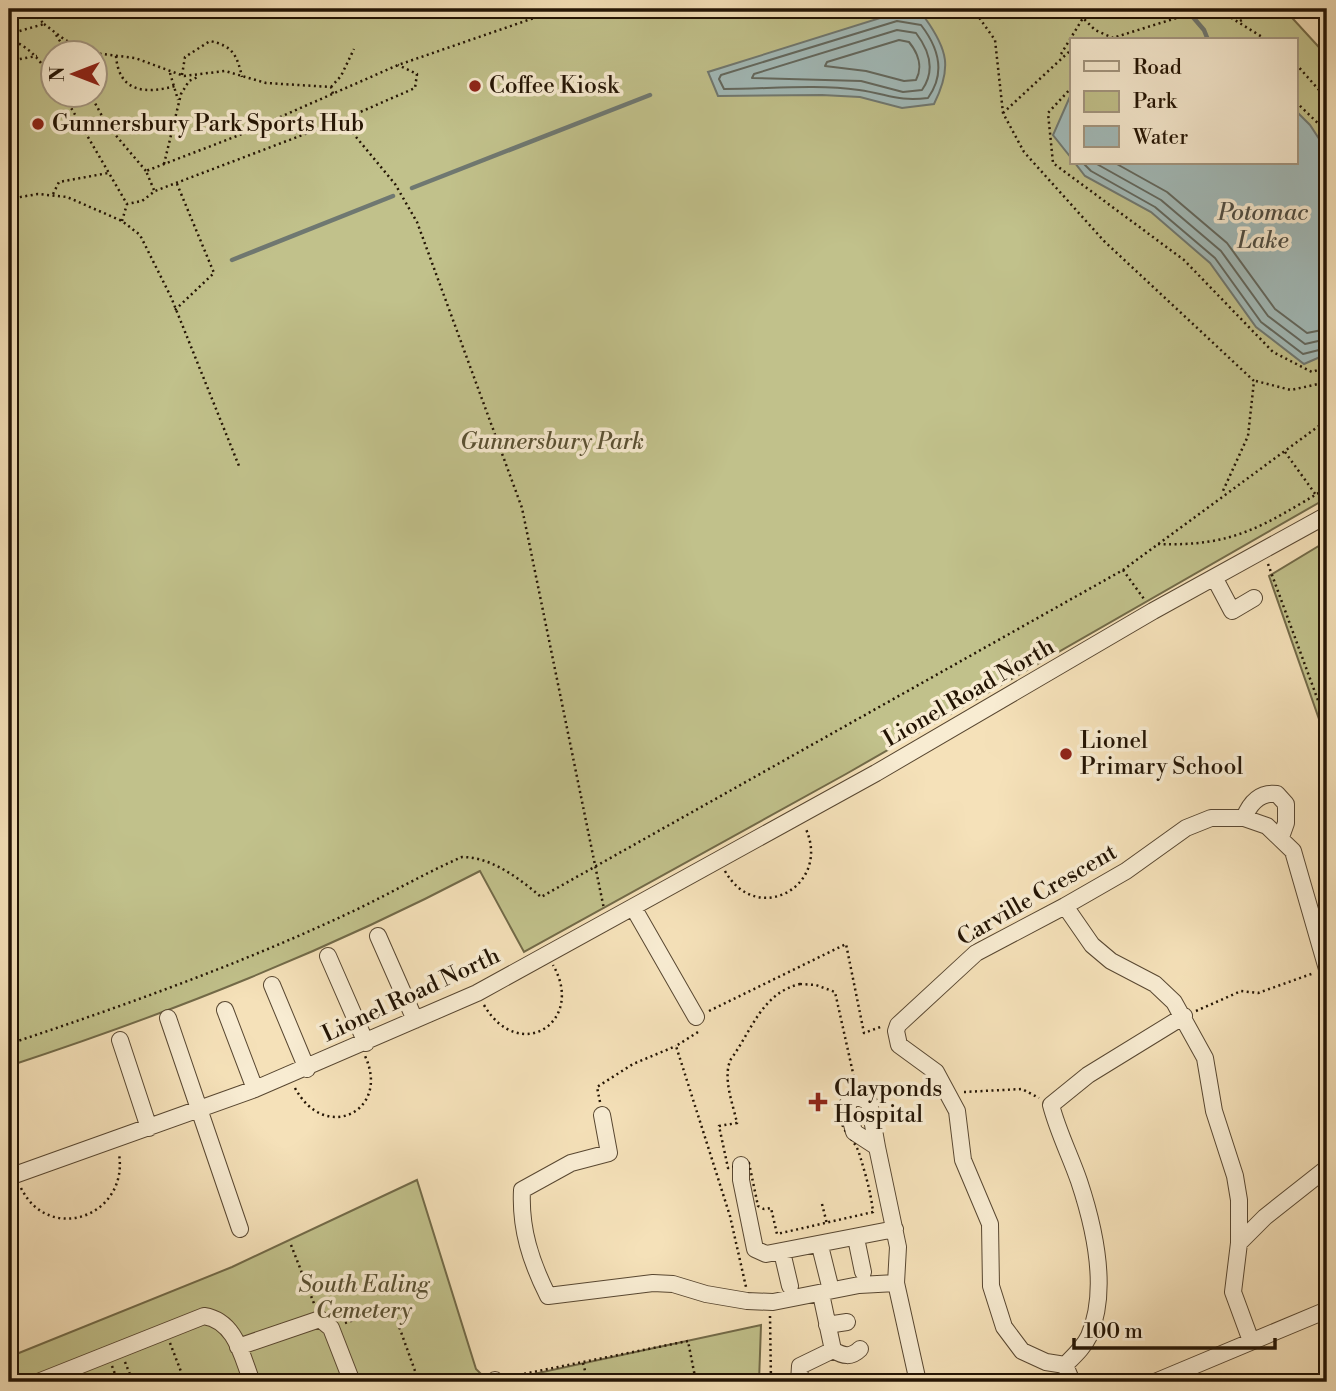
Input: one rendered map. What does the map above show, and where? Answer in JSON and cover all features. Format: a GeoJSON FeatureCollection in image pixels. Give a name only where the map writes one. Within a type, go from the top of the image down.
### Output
{"type":"FeatureCollection","features":[{"type":"Feature","properties":{"kind":"street","name":"Lionel Road North"},"geometry":{"type":"LineString","coordinates":[[12,1176],[201,1110],[307,1069],[477,993],[799,815],[1153,611],[1327,515]]}},
{"type":"Feature","properties":{"kind":"street"},"geometry":{"type":"LineString","coordinates":[[1214,579],[1232,611],[1254,598]]}},
{"type":"Feature","properties":{"kind":"street"},"geometry":{"type":"LineString","coordinates":[[1244,818],[1249,806],[1260,796],[1277,794],[1286,804],[1286,823],[1281,836],[1293,851],[1327,968]]}},
{"type":"Feature","properties":{"kind":"street","name":"Carville Crescent"},"geometry":{"type":"LineString","coordinates":[[896,1031],[898,1024],[976,953],[1126,871],[1186,828],[1211,818],[1244,818],[1267,826],[1281,836]]}},
{"type":"Feature","properties":{"kind":"street"},"geometry":{"type":"LineString","coordinates":[[1065,906],[1092,945],[1111,961],[1155,984],[1184,1016],[1205,1058],[1214,1111],[1235,1176],[1239,1200],[1239,1243],[1233,1292],[1251,1341]]}},
{"type":"Feature","properties":{"kind":"street"},"geometry":{"type":"LineString","coordinates":[[633,907],[696,1017]]}},
{"type":"Feature","properties":{"kind":"street"},"geometry":{"type":"LineString","coordinates":[[378,936],[415,1020]]}},
{"type":"Feature","properties":{"kind":"street"},"geometry":{"type":"LineString","coordinates":[[328,956],[363,1044]]}},
{"type":"Feature","properties":{"kind":"street"},"geometry":{"type":"LineString","coordinates":[[272,985],[307,1069]]}},
{"type":"Feature","properties":{"kind":"street"},"geometry":{"type":"LineString","coordinates":[[225,1010],[255,1089]]}},
{"type":"Feature","properties":{"kind":"street"},"geometry":{"type":"LineString","coordinates":[[1065,1365],[1088,1336],[1097,1292],[1096,1265],[1094,1237],[1079,1180],[1058,1132],[1051,1105],[1088,1075],[1184,1016]]}},
{"type":"Feature","properties":{"kind":"street"},"geometry":{"type":"LineString","coordinates":[[168,1018],[240,1229]]}},
{"type":"Feature","properties":{"kind":"street"},"geometry":{"type":"LineString","coordinates":[[896,1031],[899,1045],[936,1072],[957,1111],[963,1160],[990,1224],[991,1286],[1004,1327],[1022,1351],[1046,1362],[1065,1365]]}},
{"type":"Feature","properties":{"kind":"street"},"geometry":{"type":"LineString","coordinates":[[120,1040],[149,1128]]}},
{"type":"Feature","properties":{"kind":"street"},"geometry":{"type":"LineString","coordinates":[[602,1115],[609,1153],[571,1163],[522,1190],[521,1210],[529,1250],[548,1296],[653,1283],[673,1284],[706,1294],[747,1301],[773,1302],[825,1288],[896,1283]]}},
{"type":"Feature","properties":{"kind":"street"},"geometry":{"type":"LineString","coordinates":[[877,1147],[895,1229],[899,1263],[896,1283],[918,1382]]}},
{"type":"Feature","properties":{"kind":"street"},"geometry":{"type":"LineString","coordinates":[[741,1165],[741,1180],[755,1249],[766,1254],[820,1246],[895,1229]]}},
{"type":"Feature","properties":{"kind":"street"},"geometry":{"type":"LineString","coordinates":[[1239,1243],[1265,1217],[1327,1168]]}},
{"type":"Feature","properties":{"kind":"street"},"geometry":{"type":"LineString","coordinates":[[1239,1200],[1265,1217]]}},
{"type":"Feature","properties":{"kind":"street"},"geometry":{"type":"LineString","coordinates":[[856,1238],[863,1272]]}},
{"type":"Feature","properties":{"kind":"street"},"geometry":{"type":"LineString","coordinates":[[820,1246],[827,1325],[833,1350],[843,1356],[855,1354],[860,1349]]}},
{"type":"Feature","properties":{"kind":"street"},"geometry":{"type":"LineString","coordinates":[[782,1252],[790,1286]]}},
{"type":"Feature","properties":{"kind":"street"},"geometry":{"type":"LineString","coordinates":[[1155,1382],[1327,1310]]}},
{"type":"Feature","properties":{"kind":"street"},"geometry":{"type":"LineString","coordinates":[[38,1382],[204,1316],[216,1318],[231,1331],[252,1382]]}},
{"type":"Feature","properties":{"kind":"street"},"geometry":{"type":"LineString","coordinates":[[827,1325],[847,1322]]}},
{"type":"Feature","properties":{"kind":"street"},"geometry":{"type":"LineString","coordinates":[[238,1347],[326,1324],[352,1382]]}},
{"type":"Feature","properties":{"kind":"street"},"geometry":{"type":"LineString","coordinates":[[799,1382],[800,1366],[833,1350]]}},
{"type":"Feature","properties":{"kind":"street"},"geometry":{"type":"LineString","coordinates":[[1065,1365],[1072,1382]]}},
{"type":"Feature","properties":{"kind":"path"},"geometry":{"type":"LineString","coordinates":[[30,9],[44,24],[65,38]]}},
{"type":"Feature","properties":{"kind":"path"},"geometry":{"type":"LineString","coordinates":[[146,172],[398,65],[560,9]]}},
{"type":"Feature","properties":{"kind":"path"},"geometry":{"type":"LineString","coordinates":[[973,9],[995,40],[1003,113],[1024,152],[1104,240],[1254,381],[1291,390],[1327,382]]}},
{"type":"Feature","properties":{"kind":"path"},"geometry":{"type":"LineString","coordinates":[[1071,38],[1083,18],[1083,9]]}},
{"type":"Feature","properties":{"kind":"path"},"geometry":{"type":"LineString","coordinates":[[1083,18],[1095,30],[1114,38],[1183,16],[1195,9]]}},
{"type":"Feature","properties":{"kind":"path"},"geometry":{"type":"LineString","coordinates":[[1217,9],[1264,38]]}},
{"type":"Feature","properties":{"kind":"path"},"geometry":{"type":"LineString","coordinates":[[1222,9],[1227,16]]}},
{"type":"Feature","properties":{"kind":"path"},"geometry":{"type":"LineString","coordinates":[[1240,21],[1244,19],[1245,9]]}},
{"type":"Feature","properties":{"kind":"path"},"geometry":{"type":"LineString","coordinates":[[9,37],[44,24]]}},
{"type":"Feature","properties":{"kind":"path"},"geometry":{"type":"LineString","coordinates":[[55,33],[58,38]]}},
{"type":"Feature","properties":{"kind":"path"},"geometry":{"type":"LineString","coordinates":[[9,37],[37,56]]}},
{"type":"Feature","properties":{"kind":"path"},"geometry":{"type":"LineString","coordinates":[[1059,58],[1070,40]]}},
{"type":"Feature","properties":{"kind":"path"},"geometry":{"type":"LineString","coordinates":[[182,75],[186,58],[210,41],[225,44],[236,54],[242,77]]}},
{"type":"Feature","properties":{"kind":"path"},"geometry":{"type":"LineString","coordinates":[[331,87],[341,76],[354,49]]}},
{"type":"Feature","properties":{"kind":"path"},"geometry":{"type":"LineString","coordinates":[[1003,113],[1070,50]]}},
{"type":"Feature","properties":{"kind":"path"},"geometry":{"type":"LineString","coordinates":[[108,54],[135,58],[170,73],[182,75],[225,71],[265,83],[331,87]]}},
{"type":"Feature","properties":{"kind":"path"},"geometry":{"type":"LineString","coordinates":[[116,55],[123,79],[136,89],[153,92],[175,86]]}},
{"type":"Feature","properties":{"kind":"path"},"geometry":{"type":"LineString","coordinates":[[9,61],[37,56]]}},
{"type":"Feature","properties":{"kind":"path"},"geometry":{"type":"LineString","coordinates":[[127,204],[142,201],[155,191],[342,120],[415,88],[418,74],[398,65]]}},
{"type":"Feature","properties":{"kind":"path"},"geometry":{"type":"LineString","coordinates":[[1298,66],[1327,99]]}},
{"type":"Feature","properties":{"kind":"path"},"geometry":{"type":"LineString","coordinates":[[170,73],[178,104]]}},
{"type":"Feature","properties":{"kind":"path"},"geometry":{"type":"LineString","coordinates":[[164,164],[178,104],[188,81],[200,75]]}},
{"type":"Feature","properties":{"kind":"path"},"geometry":{"type":"LineString","coordinates":[[331,87],[333,94]]}},
{"type":"Feature","properties":{"kind":"path"},"geometry":{"type":"LineString","coordinates":[[1070,89],[1048,113],[1053,163],[1184,260],[1273,352],[1312,372],[1327,367]]}},
{"type":"Feature","properties":{"kind":"path"},"geometry":{"type":"LineString","coordinates":[[1298,104],[1327,132]]}},
{"type":"Feature","properties":{"kind":"path"},"geometry":{"type":"LineString","coordinates":[[71,108],[127,204],[122,221]]}},
{"type":"Feature","properties":{"kind":"path"},"geometry":{"type":"LineString","coordinates":[[98,108],[107,125],[146,172],[155,191]]}},
{"type":"Feature","properties":{"kind":"path"},"geometry":{"type":"LineString","coordinates":[[342,120],[395,184],[418,222],[522,508],[607,922]]}},
{"type":"Feature","properties":{"kind":"path"},"geometry":{"type":"LineString","coordinates":[[53,194],[59,182],[110,173]]}},
{"type":"Feature","properties":{"kind":"path"},"geometry":{"type":"LineString","coordinates":[[175,310],[214,273],[177,184]]}},
{"type":"Feature","properties":{"kind":"path"},"geometry":{"type":"LineString","coordinates":[[9,199],[53,194],[122,221],[140,235],[175,310],[239,466]]}},
{"type":"Feature","properties":{"kind":"path"},"geometry":{"type":"LineString","coordinates":[[1221,496],[1248,436],[1254,381]]}},
{"type":"Feature","properties":{"kind":"path"},"geometry":{"type":"LineString","coordinates":[[9,1044],[91,1017],[244,957],[345,915],[462,857],[479,857],[541,897],[1123,570],[1327,420]]}},
{"type":"Feature","properties":{"kind":"path"},"geometry":{"type":"LineString","coordinates":[[1284,451],[1316,495]]}},
{"type":"Feature","properties":{"kind":"path"},"geometry":{"type":"LineString","coordinates":[[1158,544],[1218,542],[1252,531],[1327,488]]}},
{"type":"Feature","properties":{"kind":"path"},"geometry":{"type":"LineString","coordinates":[[1261,553],[1273,573],[1327,725]]}},
{"type":"Feature","properties":{"kind":"path"},"geometry":{"type":"LineString","coordinates":[[1123,570],[1153,611]]}},
{"type":"Feature","properties":{"kind":"path"},"geometry":{"type":"LineString","coordinates":[[719,858],[729,878],[745,893],[767,898],[790,891],[807,873],[812,854],[807,830],[799,815]]}},
{"type":"Feature","properties":{"kind":"path"},"geometry":{"type":"LineString","coordinates":[[602,1115],[597,1087],[633,1064],[676,1046],[706,1027],[696,1017],[846,944],[864,1033],[884,1026],[896,1031]]}},
{"type":"Feature","properties":{"kind":"path"},"geometry":{"type":"LineString","coordinates":[[477,993],[491,1017],[506,1031],[526,1035],[544,1029],[559,1014],[563,993],[562,983],[547,954]]}},
{"type":"Feature","properties":{"kind":"path"},"geometry":{"type":"LineString","coordinates":[[1184,1016],[1241,991],[1258,993],[1327,968]]}},
{"type":"Feature","properties":{"kind":"path"},"geometry":{"type":"LineString","coordinates":[[800,984],[831,988],[835,992],[855,1082],[854,1089],[841,1104],[839,1111],[844,1132],[859,1150],[873,1212],[827,1224],[777,1234],[771,1208],[758,1206],[749,1163],[728,1168],[719,1126],[737,1123],[727,1066],[759,1014],[779,991],[800,984]]}},
{"type":"Feature","properties":{"kind":"path"},"geometry":{"type":"LineString","coordinates":[[289,1076],[306,1105],[315,1112],[334,1118],[353,1114],[361,1108],[371,1087],[370,1068],[363,1044]]}},
{"type":"Feature","properties":{"kind":"path"},"geometry":{"type":"LineString","coordinates":[[676,1046],[730,1216],[747,1301]]}},
{"type":"Feature","properties":{"kind":"path"},"geometry":{"type":"LineString","coordinates":[[949,1093],[1022,1089],[1051,1105]]}},
{"type":"Feature","properties":{"kind":"path"},"geometry":{"type":"LineString","coordinates":[[12,1176],[25,1196],[42,1212],[62,1219],[86,1216],[103,1205],[116,1185],[120,1162],[113,1141]]}},
{"type":"Feature","properties":{"kind":"path"},"geometry":{"type":"LineString","coordinates":[[822,1204],[827,1224]]}},
{"type":"Feature","properties":{"kind":"path"},"geometry":{"type":"LineString","coordinates":[[291,1245],[326,1324],[392,1307],[419,1382]]}},
{"type":"Feature","properties":{"kind":"path"},"geometry":{"type":"LineString","coordinates":[[770,1312],[771,1382]]}},
{"type":"Feature","properties":{"kind":"path"},"geometry":{"type":"LineString","coordinates":[[165,1331],[185,1382]]}},
{"type":"Feature","properties":{"kind":"path"},"geometry":{"type":"LineString","coordinates":[[495,1381],[688,1341],[696,1382]]}},
{"type":"Feature","properties":{"kind":"path"},"geometry":{"type":"LineString","coordinates":[[120,1349],[133,1382]]}},
{"type":"Feature","properties":{"kind":"path"},"geometry":{"type":"LineString","coordinates":[[583,1363],[588,1382]]}},
{"type":"Feature","properties":{"kind":"green space","name":"Gunnersbury Park"},"geometry":{"type":"Polygon","coordinates":[[[9,9],[1284,9],[1327,56],[1327,498],[846,774],[524,952],[480,871],[365,928],[190,1002],[9,1066],[9,9]]]}},
{"type":"Feature","properties":{"kind":"green space"},"geometry":{"type":"Polygon","coordinates":[[[1327,541],[1327,742],[1269,576],[1327,541]]]}},
{"type":"Feature","properties":{"kind":"green space","name":"South Ealing Cemetery"},"geometry":{"type":"Polygon","coordinates":[[[417,1180],[476,1369],[489,1382],[9,1382],[9,1357],[232,1267],[417,1180]]]}},
{"type":"Feature","properties":{"kind":"green space"},"geometry":{"type":"Polygon","coordinates":[[[761,1325],[759,1382],[496,1382],[761,1325]]]}},
{"type":"Feature","properties":{"kind":"water"},"geometry":{"type":"Polygon","coordinates":[[[896,13],[925,18],[939,40],[945,69],[934,104],[902,108],[860,97],[718,96],[708,72],[896,13]]]}},
{"type":"Feature","properties":{"kind":"water"},"geometry":{"type":"Polygon","coordinates":[[[1070,97],[1070,156],[1053,135],[1070,97]]]}},
{"type":"Feature","properties":{"kind":"water","name":"Potomac Lake"},"geometry":{"type":"Polygon","coordinates":[[[1298,113],[1310,125],[1327,151],[1327,354],[1304,364],[1256,327],[1210,263],[1151,212],[1085,176],[1076,164],[1298,164],[1298,113]]]}},
{"type":"Feature","properties":{"kind":"waterway"},"geometry":{"type":"LineString","coordinates":[[1186,9],[1204,30],[1207,38]]}},
{"type":"Feature","properties":{"kind":"waterway"},"geometry":{"type":"LineString","coordinates":[[412,188],[650,95]]}},
{"type":"Feature","properties":{"kind":"waterway"},"geometry":{"type":"LineString","coordinates":[[232,260],[393,196]]}},
{"type":"Feature","properties":{"kind":"place","name":"Coffee Kiosk"},"geometry":{"type":"Point","coordinates":[475,86]}},
{"type":"Feature","properties":{"kind":"place","name":"Gunnersbury Park Sports Hub"},"geometry":{"type":"Point","coordinates":[38,124]}},
{"type":"Feature","properties":{"kind":"place","name":"Lionel Primary School"},"geometry":{"type":"Point","coordinates":[1066,754]}},
{"type":"Feature","properties":{"kind":"place","name":"Clayponds Hospital"},"geometry":{"type":"Point","coordinates":[818,1102]}}]}
